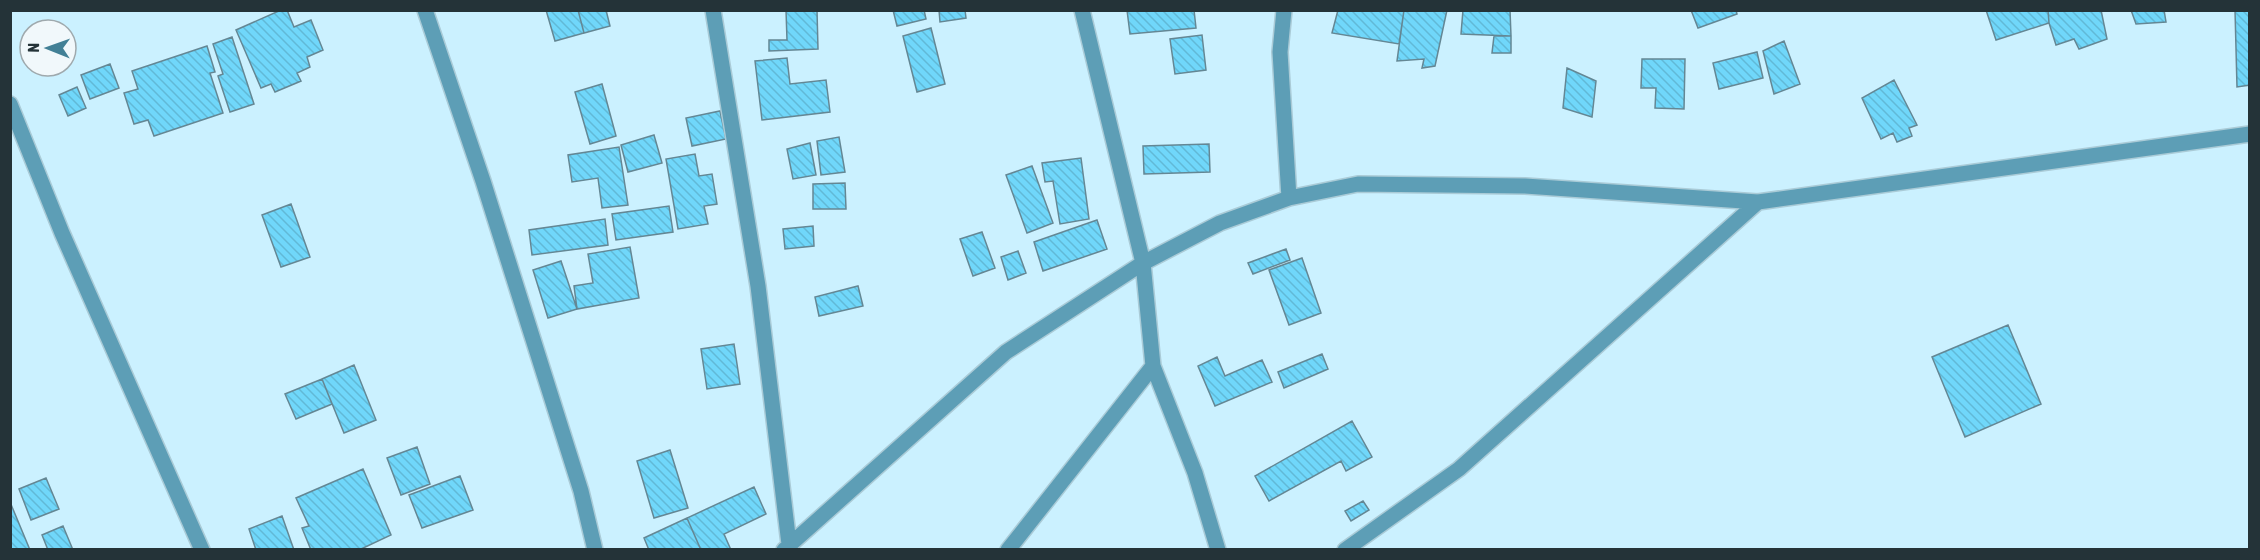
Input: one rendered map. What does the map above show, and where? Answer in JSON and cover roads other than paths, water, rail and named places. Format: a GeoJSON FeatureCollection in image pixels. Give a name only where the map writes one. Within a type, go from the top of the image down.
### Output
{"type":"FeatureCollection","features":[{"type":"Feature","properties":{"kind":"street"},"geometry":{"type":"LineString","coordinates":[[425,10],[483,181],[578,480],[595,549]]}},
{"type":"Feature","properties":{"kind":"street"},"geometry":{"type":"LineString","coordinates":[[713,10],[758,286],[786,547]]}},
{"type":"Feature","properties":{"kind":"street"},"geometry":{"type":"LineString","coordinates":[[1082,10],[1143,263],[1154,366],[1195,473],[1218,549]]}},
{"type":"Feature","properties":{"kind":"street"},"geometry":{"type":"LineString","coordinates":[[1284,10],[1280,52],[1289,198]]}},
{"type":"Feature","properties":{"kind":"street"},"geometry":{"type":"LineString","coordinates":[[10,104],[62,233],[202,549]]}},
{"type":"Feature","properties":{"kind":"street"},"geometry":{"type":"LineString","coordinates":[[786,547],[1006,352],[1143,263],[1220,223],[1289,198],[1358,184],[1382,184],[1525,186],[1758,202],[2250,134]]}},
{"type":"Feature","properties":{"kind":"street"},"geometry":{"type":"LineString","coordinates":[[1345,549],[1459,469],[1758,202]]}},
{"type":"Feature","properties":{"kind":"street"},"geometry":{"type":"LineString","coordinates":[[1008,549],[1154,366]]}}]}
